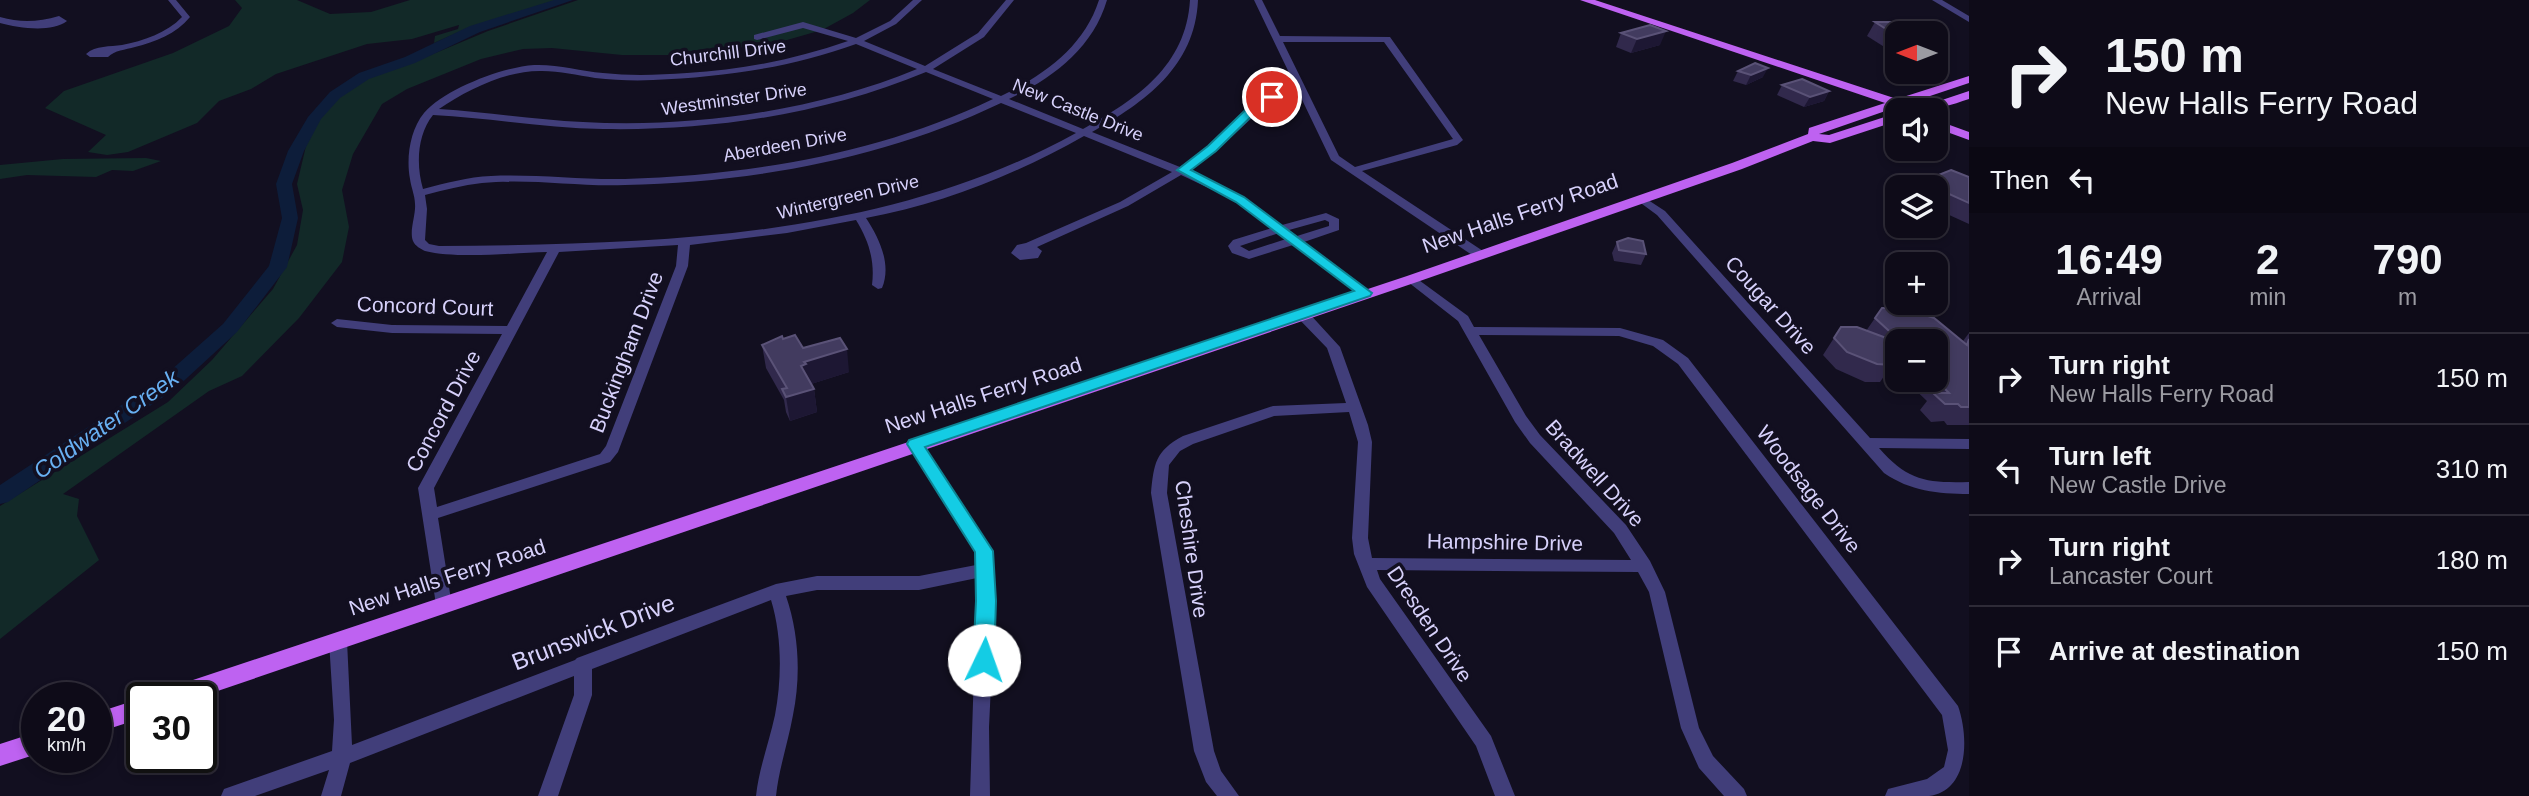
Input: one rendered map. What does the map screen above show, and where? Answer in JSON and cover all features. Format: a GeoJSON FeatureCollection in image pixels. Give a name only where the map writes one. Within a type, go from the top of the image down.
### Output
{"type":"FeatureCollection","features":[{"type":"Feature","properties":{"kind":"main road"},"geometry":{"type":"LineString","coordinates":[[1585,0],[1734,51],[1776,62],[1885,106]]}},
{"type":"Feature","properties":{"kind":"main road"},"geometry":{"type":"LineString","coordinates":[[1734,51],[1769,67],[1885,107]]}},
{"type":"Feature","properties":{"kind":"main road","name":"New Halls Ferry Road"},"geometry":{"type":"LineString","coordinates":[[1924,98],[1969,79]]}},
{"type":"Feature","properties":{"kind":"main road"},"geometry":{"type":"LineString","coordinates":[[1843,92],[1863,105],[1867,114]]}},
{"type":"Feature","properties":{"kind":"main road"},"geometry":{"type":"LineString","coordinates":[[1948,101],[1969,94]]}},
{"type":"Feature","properties":{"kind":"main road","name":"New Halls Ferry Road"},"geometry":{"type":"LineString","coordinates":[[1812,137],[1813,131],[1867,114],[1885,111]]}},
{"type":"Feature","properties":{"kind":"main road","name":"New Halls Ferry Road"},"geometry":{"type":"LineString","coordinates":[[216,682],[687,526],[915,444],[1412,279],[1812,137],[1830,139],[1885,114]]}},
{"type":"Feature","properties":{"kind":"main road"},"geometry":{"type":"LineString","coordinates":[[1948,120],[1969,128]]}},
{"type":"Feature","properties":{"kind":"main road"},"geometry":{"type":"LineString","coordinates":[[1948,128],[1969,136]]}},
{"type":"Feature","properties":{"kind":"main road"},"geometry":{"type":"LineString","coordinates":[[0,755],[21,748]]}},
{"type":"Feature","properties":{"kind":"street"},"geometry":{"type":"LineString","coordinates":[[111,49],[178,27],[186,17],[172,0]]}},
{"type":"Feature","properties":{"kind":"street"},"geometry":{"type":"LineString","coordinates":[[340,0],[346,0]]}},
{"type":"Feature","properties":{"kind":"street","name":"Churchill Drive"},"geometry":{"type":"LineString","coordinates":[[430,112],[454,96],[526,69],[544,68],[618,77],[700,75],[785,62],[856,41],[902,16],[918,0]]}},
{"type":"Feature","properties":{"kind":"street","name":"Westminster Drive"},"geometry":{"type":"LineString","coordinates":[[430,112],[472,113],[526,121],[603,126],[711,121],[835,100],[925,69],[972,42],[998,19],[1010,0]]}},
{"type":"Feature","properties":{"kind":"street","name":"Aberdeen Drive"},"geometry":{"type":"LineString","coordinates":[[419,193],[491,179],[627,182],[749,171],[811,161],[888,143],[950,122],[1003,99],[1040,78],[1075,49],[1096,22],[1102,0]]}},
{"type":"Feature","properties":{"kind":"street","name":"Wintergreen Drive"},"geometry":{"type":"LineString","coordinates":[[419,193],[419,241],[425,247],[439,250],[554,250],[684,243],[772,232],[859,216],[989,177],[1045,154],[1088,132],[1136,100],[1169,69],[1192,28],[1194,0]]}},
{"type":"Feature","properties":{"kind":"street"},"geometry":{"type":"LineString","coordinates":[[1258,0],[1331,151],[1340,163],[1479,254]]}},
{"type":"Feature","properties":{"kind":"street"},"geometry":{"type":"LineString","coordinates":[[1936,0],[1969,19]]}},
{"type":"Feature","properties":{"kind":"street"},"geometry":{"type":"LineString","coordinates":[[0,20],[18,25],[41,24]]}},
{"type":"Feature","properties":{"kind":"street","name":"New Castle Drive"},"geometry":{"type":"LineString","coordinates":[[757,37],[803,25],[856,41],[1183,170],[1240,200],[1365,293]]}},
{"type":"Feature","properties":{"kind":"street"},"geometry":{"type":"LineString","coordinates":[[1278,39],[1387,38],[1458,140],[1352,171]]}},
{"type":"Feature","properties":{"kind":"street"},"geometry":{"type":"LineString","coordinates":[[1028,247],[1124,204],[1183,170],[1212,149],[1264,101]]}},
{"type":"Feature","properties":{"kind":"street"},"geometry":{"type":"LineString","coordinates":[[419,193],[414,164],[420,131],[430,112]]}},
{"type":"Feature","properties":{"kind":"street","name":"Cougar Drive"},"geometry":{"type":"LineString","coordinates":[[1642,199],[1661,213],[1889,469],[1914,484],[1936,489],[1969,488]]}},
{"type":"Feature","properties":{"kind":"street"},"geometry":{"type":"LineString","coordinates":[[859,216],[878,248],[878,285]]}},
{"type":"Feature","properties":{"kind":"street"},"geometry":{"type":"LineString","coordinates":[[1326,216],[1332,218],[1337,225],[1295,242],[1249,255],[1236,250],[1234,246],[1237,242],[1278,228],[1326,216]]}},
{"type":"Feature","properties":{"kind":"street","name":"Buckingham Drive"},"geometry":{"type":"LineString","coordinates":[[429,515],[605,458],[612,448],[682,266],[684,243]]}},
{"type":"Feature","properties":{"kind":"street","name":"Concord Drive"},"geometry":{"type":"LineString","coordinates":[[443,606],[426,488],[554,250]]}},
{"type":"Feature","properties":{"kind":"street","name":"Bradwell Drive"},"geometry":{"type":"LineString","coordinates":[[1412,279],[1454,309],[1471,331],[1520,419],[1535,439],[1620,528],[1644,566],[1657,592],[1690,728],[1706,762],[1737,796]]}},
{"type":"Feature","properties":{"kind":"street","name":"Dresden Drive"},"geometry":{"type":"LineString","coordinates":[[1302,314],[1333,347],[1365,442],[1360,538],[1373,582],[1454,695],[1484,743],[1505,796]]}},
{"type":"Feature","properties":{"kind":"street","name":"Concord Court"},"geometry":{"type":"LineString","coordinates":[[337,323],[392,330],[511,330]]}},
{"type":"Feature","properties":{"kind":"street","name":"Woodsage Drive"},"geometry":{"type":"LineString","coordinates":[[1471,331],[1620,332],[1658,343],[1683,361],[1951,712],[1962,734],[1966,750],[1963,765],[1956,775],[1942,784],[1895,796]]}},
{"type":"Feature","properties":{"kind":"street","name":"Cheshire Drive"},"geometry":{"type":"LineString","coordinates":[[1229,796],[1213,776],[1204,751],[1159,493],[1162,464],[1175,447],[1188,440],[1260,413],[1301,408],[1354,407]]}},
{"type":"Feature","properties":{"kind":"street"},"geometry":{"type":"LineString","coordinates":[[1866,443],[1969,443]]}},
{"type":"Feature","properties":{"kind":"street"},"geometry":{"type":"LineString","coordinates":[[915,444],[984,551],[981,796]]}},
{"type":"Feature","properties":{"kind":"street","name":"Hampshire Drive"},"geometry":{"type":"LineString","coordinates":[[1366,564],[1644,566]]}},
{"type":"Feature","properties":{"kind":"street","name":"Brunswick Drive"},"geometry":{"type":"LineString","coordinates":[[231,796],[343,757],[776,591],[817,583],[919,583],[985,570]]}},
{"type":"Feature","properties":{"kind":"street"},"geometry":{"type":"LineString","coordinates":[[766,796],[784,715],[788,676],[783,610],[776,591]]}},
{"type":"Feature","properties":{"kind":"street"},"geometry":{"type":"LineString","coordinates":[[331,796],[339,780],[343,757],[338,641]]}},
{"type":"Feature","properties":{"kind":"street"},"geometry":{"type":"LineString","coordinates":[[548,796],[583,695],[583,663]]}},
{"type":"Feature","properties":{"kind":"green space"},"geometry":{"type":"Polygon","coordinates":[[[235,0],[297,0],[330,14],[371,12],[410,0],[557,0],[470,27],[434,43],[435,36],[458,29],[459,25],[412,39],[367,44],[276,74],[251,89],[219,101],[197,123],[128,152],[107,155],[88,152],[106,135],[45,108],[64,91],[173,53],[229,26],[242,8],[235,0]]]}},
{"type":"Feature","properties":{"kind":"green space"},"geometry":{"type":"Polygon","coordinates":[[[578,0],[870,0],[822,30],[780,42],[684,55],[622,55],[552,48],[523,49],[481,59],[407,89],[382,104],[353,154],[342,190],[349,227],[342,262],[299,318],[242,376],[209,391],[63,494],[79,499],[77,516],[99,560],[0,639],[0,506],[168,402],[212,360],[273,289],[297,245],[303,210],[297,184],[306,146],[314,123],[330,102],[371,76],[578,0]]]}},
{"type":"Feature","properties":{"kind":"green space"},"geometry":{"type":"Polygon","coordinates":[[[146,158],[161,161],[133,171],[112,170],[96,177],[27,175],[0,179],[0,165],[63,159],[146,158]]]}},
{"type":"Feature","properties":{"kind":"building"},"geometry":{"type":"Polygon","coordinates":[[[1875,22],[1885,22],[1885,28],[1875,22]]]}},
{"type":"Feature","properties":{"kind":"building"},"geometry":{"type":"Polygon","coordinates":[[[1650,25],[1666,31],[1637,39],[1621,33],[1650,25]]]}},
{"type":"Feature","properties":{"kind":"building"},"geometry":{"type":"Polygon","coordinates":[[[1755,63],[1768,68],[1751,75],[1738,71],[1755,63]]]}},
{"type":"Feature","properties":{"kind":"building"},"geometry":{"type":"Polygon","coordinates":[[[1802,79],[1829,91],[1810,97],[1782,85],[1802,79]]]}},
{"type":"Feature","properties":{"kind":"building"},"geometry":{"type":"Polygon","coordinates":[[[1951,170],[1969,177],[1969,203],[1948,193],[1948,175],[1938,175],[1951,170]]]}},
{"type":"Feature","properties":{"kind":"building"},"geometry":{"type":"Polygon","coordinates":[[[1628,238],[1643,241],[1646,254],[1619,250],[1617,242],[1628,238]]]}},
{"type":"Feature","properties":{"kind":"building"},"geometry":{"type":"Polygon","coordinates":[[[1882,308],[1885,308],[1885,315],[1925,315],[1934,318],[1947,329],[1887,329],[1875,318],[1882,308]]]}},
{"type":"Feature","properties":{"kind":"building"},"geometry":{"type":"Polygon","coordinates":[[[1841,327],[1857,327],[1885,338],[1885,365],[1847,352],[1834,338],[1841,327]]]}},
{"type":"Feature","properties":{"kind":"building"},"geometry":{"type":"Polygon","coordinates":[[[1948,329],[1967,345],[1969,339],[1969,407],[1945,404],[1933,393],[1949,393],[1948,329]]]}},
{"type":"Feature","properties":{"kind":"building"},"geometry":{"type":"Polygon","coordinates":[[[795,335],[803,348],[840,338],[847,349],[804,362],[806,364],[801,366],[814,389],[786,397],[782,389],[787,388],[762,345],[782,336],[783,339],[795,335]]]}},
{"type":"Feature","properties":{"kind":"waterway","name":"Coldwater Creek"},"geometry":{"type":"LineString","coordinates":[[0,496],[168,384],[230,328],[278,267],[290,218],[284,184],[296,151],[315,117],[335,95],[364,76],[410,60],[475,29],[567,0]]}},
{"type":"Feature","properties":{"kind":"route"},"geometry":{"type":"LineString","coordinates":[[984,660],[984,551],[915,444],[1365,293],[1240,200],[1183,170],[1212,149],[1265,98],[1272,97]]}}]}
